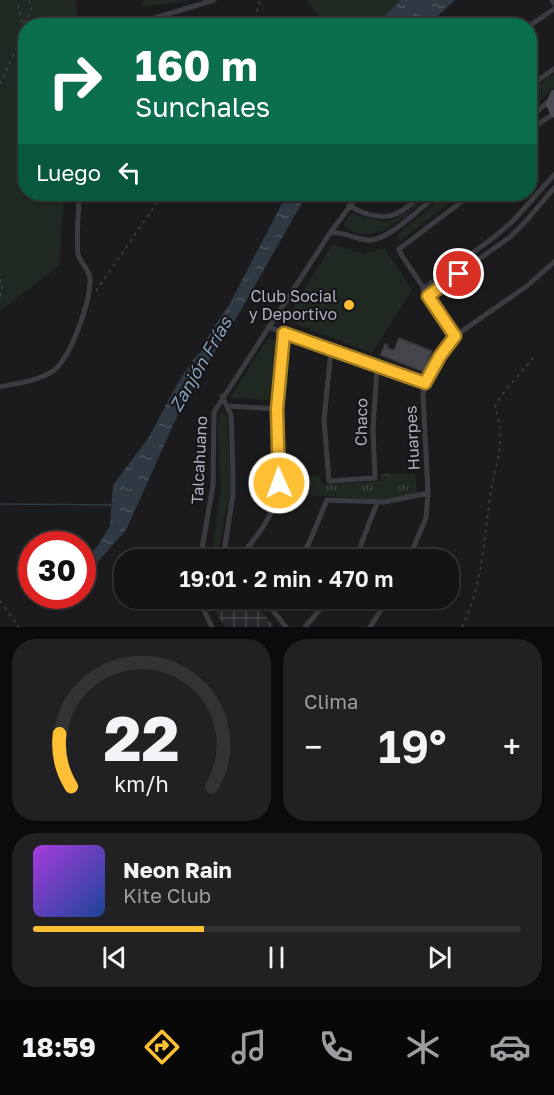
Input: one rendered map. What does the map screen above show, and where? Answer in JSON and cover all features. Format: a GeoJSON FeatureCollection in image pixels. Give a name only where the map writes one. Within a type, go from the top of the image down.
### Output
{"type":"FeatureCollection","features":[{"type":"Feature","properties":{"kind":"street"},"geometry":{"type":"LineString","coordinates":[[155,18],[214,0]]}},
{"type":"Feature","properties":{"kind":"street"},"geometry":{"type":"LineString","coordinates":[[537,21],[554,9]]}},
{"type":"Feature","properties":{"kind":"street"},"geometry":{"type":"LineString","coordinates":[[537,81],[554,69]]}},
{"type":"Feature","properties":{"kind":"street"},"geometry":{"type":"LineString","coordinates":[[537,126],[554,114],[550,108],[552,97]]}},
{"type":"Feature","properties":{"kind":"street"},"geometry":{"type":"LineString","coordinates":[[537,111],[552,97]]}},
{"type":"Feature","properties":{"kind":"street"},"geometry":{"type":"LineString","coordinates":[[537,194],[554,175]]}},
{"type":"Feature","properties":{"kind":"street"},"geometry":{"type":"LineString","coordinates":[[428,296],[510,237],[554,188]]}},
{"type":"Feature","properties":{"kind":"street"},"geometry":{"type":"LineString","coordinates":[[0,387],[42,376],[62,362],[86,304],[90,276],[78,254],[79,201]]}},
{"type":"Feature","properties":{"kind":"street","name":"Talcahuano"},"geometry":{"type":"LineString","coordinates":[[202,549],[213,485],[214,411],[353,201]]}},
{"type":"Feature","properties":{"kind":"street"},"geometry":{"type":"LineString","coordinates":[[349,206],[375,217],[389,217],[414,201]]}},
{"type":"Feature","properties":{"kind":"street"},"geometry":{"type":"LineString","coordinates":[[330,233],[339,232],[370,241],[396,228],[429,201]]}},
{"type":"Feature","properties":{"kind":"street"},"geometry":{"type":"LineString","coordinates":[[455,336],[399,249],[463,201]]}},
{"type":"Feature","properties":{"kind":"street"},"geometry":{"type":"LineString","coordinates":[[423,289],[493,238],[513,221],[531,201]]}},
{"type":"Feature","properties":{"kind":"street","name":"Huarpes"},"geometry":{"type":"LineString","coordinates":[[413,549],[426,518],[428,493],[423,394],[425,383],[440,356],[455,336],[527,286],[554,262]]}},
{"type":"Feature","properties":{"kind":"street"},"geometry":{"type":"LineString","coordinates":[[268,327],[425,383]]}},
{"type":"Feature","properties":{"kind":"street"},"geometry":{"type":"LineString","coordinates":[[246,549],[265,525],[278,495],[277,409],[284,333]]}},
{"type":"Feature","properties":{"kind":"street","name":"Chaco"},"geometry":{"type":"LineString","coordinates":[[331,350],[324,420],[328,481],[375,478],[373,429],[377,367]]}},
{"type":"Feature","properties":{"kind":"street"},"geometry":{"type":"LineString","coordinates":[[222,396],[231,415],[233,475],[226,549]]}},
{"type":"Feature","properties":{"kind":"street"},"geometry":{"type":"LineString","coordinates":[[227,406],[277,409]]}},
{"type":"Feature","properties":{"kind":"street"},"geometry":{"type":"LineString","coordinates":[[306,549],[327,500],[377,503],[428,493]]}},
{"type":"Feature","properties":{"kind":"street"},"geometry":{"type":"LineString","coordinates":[[359,549],[377,503]]}},
{"type":"Feature","properties":{"kind":"street"},"geometry":{"type":"LineString","coordinates":[[203,609],[212,627]]}},
{"type":"Feature","properties":{"kind":"street"},"geometry":{"type":"LineString","coordinates":[[272,609],[286,627]]}},
{"type":"Feature","properties":{"kind":"street"},"geometry":{"type":"LineString","coordinates":[[305,627],[321,609]]}},
{"type":"Feature","properties":{"kind":"street"},"geometry":{"type":"LineString","coordinates":[[370,627],[382,609]]}},
{"type":"Feature","properties":{"kind":"path"},"geometry":{"type":"LineString","coordinates":[[17,0],[21,18]]}},
{"type":"Feature","properties":{"kind":"path"},"geometry":{"type":"LineString","coordinates":[[28,18],[32,7],[29,0]]}},
{"type":"Feature","properties":{"kind":"path"},"geometry":{"type":"LineString","coordinates":[[255,18],[260,0]]}},
{"type":"Feature","properties":{"kind":"path"},"geometry":{"type":"LineString","coordinates":[[0,84],[18,45]]}},
{"type":"Feature","properties":{"kind":"path"},"geometry":{"type":"LineString","coordinates":[[86,304],[158,201]]}},
{"type":"Feature","properties":{"kind":"path"},"geometry":{"type":"LineString","coordinates":[[0,279],[2,285],[0,300]]}},
{"type":"Feature","properties":{"kind":"path"},"geometry":{"type":"LineString","coordinates":[[462,627],[469,612],[482,562],[492,483],[498,461],[500,431],[495,407],[501,396],[534,357]]}},
{"type":"Feature","properties":{"kind":"path"},"geometry":{"type":"LineString","coordinates":[[0,601],[19,627]]}},
{"type":"Feature","properties":{"kind":"shaded area"},"geometry":{"type":"Polygon","coordinates":[[[216,609],[260,609],[274,627],[225,627],[216,609]]]}},
{"type":"Feature","properties":{"kind":"green space"},"geometry":{"type":"Polygon","coordinates":[[[0,0],[76,0],[77,18],[18,18],[18,201],[64,201],[59,266],[0,311],[0,0]]]}},
{"type":"Feature","properties":{"kind":"green space"},"geometry":{"type":"Polygon","coordinates":[[[143,0],[194,0],[141,7],[143,0]]]}},
{"type":"Feature","properties":{"kind":"green space"},"geometry":{"type":"Polygon","coordinates":[[[307,0],[401,0],[383,18],[320,18],[307,0]]]}},
{"type":"Feature","properties":{"kind":"green space"},"geometry":{"type":"Polygon","coordinates":[[[554,74],[554,88],[537,104],[537,85],[554,74]]]}},
{"type":"Feature","properties":{"kind":"green space"},"geometry":{"type":"Polygon","coordinates":[[[423,201],[402,219],[378,232],[366,234],[355,232],[344,225],[352,213],[384,221],[401,216],[423,201]]]}},
{"type":"Feature","properties":{"kind":"green space"},"geometry":{"type":"Polygon","coordinates":[[[438,201],[452,201],[400,241],[397,235],[438,201]]]}},
{"type":"Feature","properties":{"kind":"green space","name":"Club Social y Deportivo"},"geometry":{"type":"Polygon","coordinates":[[[332,244],[364,254],[384,247],[412,290],[372,353],[286,320],[332,244]]]}},
{"type":"Feature","properties":{"kind":"green space"},"geometry":{"type":"Polygon","coordinates":[[[268,338],[277,341],[269,400],[230,398],[268,338]]]}},
{"type":"Feature","properties":{"kind":"green space"},"geometry":{"type":"Polygon","coordinates":[[[220,412],[227,417],[231,487],[218,549],[213,549],[221,487],[218,426],[220,412]]]}},
{"type":"Feature","properties":{"kind":"green space"},"geometry":{"type":"Polygon","coordinates":[[[382,474],[415,474],[417,493],[379,500],[286,493],[287,478],[320,476],[321,485],[381,481],[382,474]]]}},
{"type":"Feature","properties":{"kind":"water"},"geometry":{"type":"Polygon","coordinates":[[[401,0],[455,0],[436,18],[382,18],[401,0]]]}},
{"type":"Feature","properties":{"kind":"water","name":"Zanjón Frías"},"geometry":{"type":"Polygon","coordinates":[[[283,201],[303,201],[237,317],[185,399],[126,530],[96,564],[96,548],[110,526],[113,485],[149,437],[176,386],[192,361],[201,352],[211,331],[229,305],[283,201]]]}},
{"type":"Feature","properties":{"kind":"building"},"geometry":{"type":"Polygon","coordinates":[[[399,338],[432,351],[424,372],[380,355],[385,344],[388,345],[387,348],[394,350],[399,338]]]}},
{"type":"Feature","properties":{"kind":"waterway"},"geometry":{"type":"LineString","coordinates":[[0,504],[113,505]]}},
{"type":"Feature","properties":{"kind":"place","name":"Club Social y Deportivo"},"geometry":{"type":"Point","coordinates":[349,305]}},
{"type":"Feature","properties":{"kind":"route"},"geometry":{"type":"LineString","coordinates":[[279,483],[277,409],[284,333],[425,383],[440,356],[455,336],[428,296],[459,274]]}}]}
